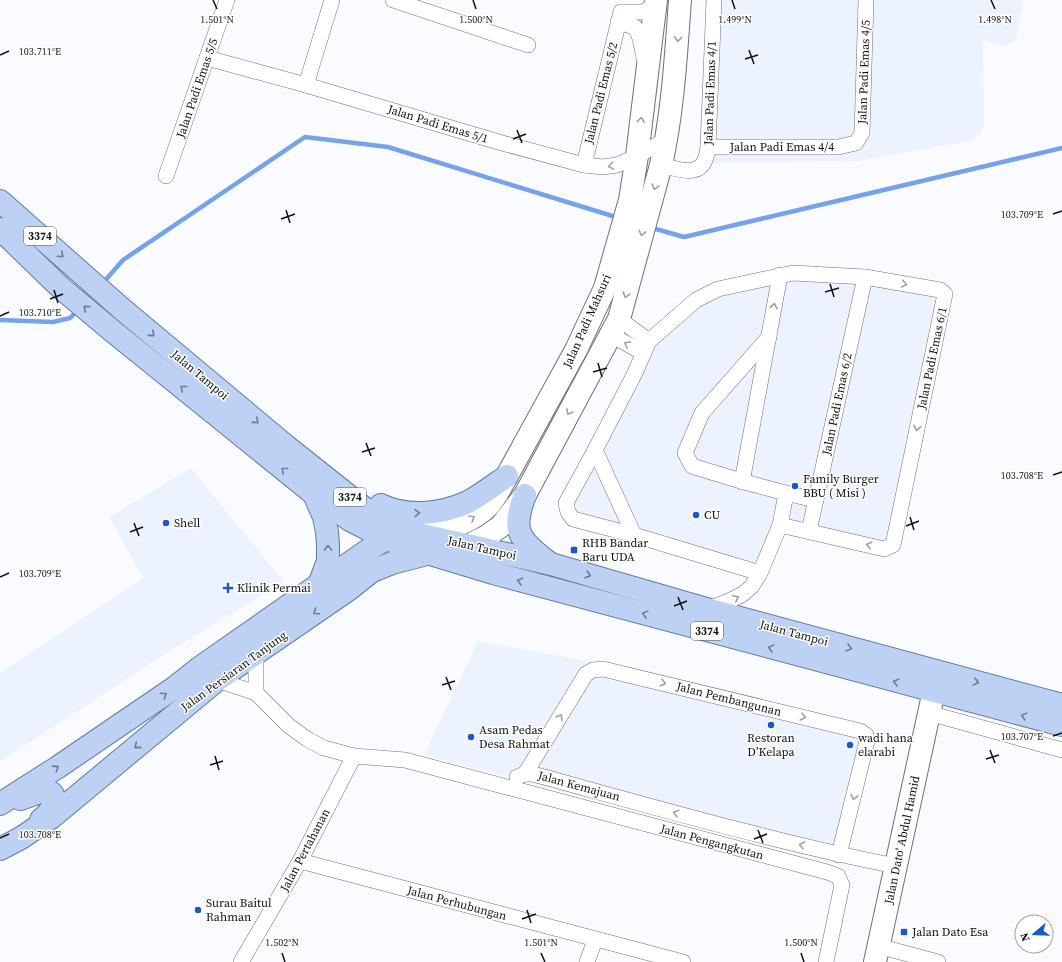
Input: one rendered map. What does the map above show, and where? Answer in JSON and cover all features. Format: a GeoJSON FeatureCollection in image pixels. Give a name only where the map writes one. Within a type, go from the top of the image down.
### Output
{"type":"FeatureCollection","features":[{"type":"Feature","properties":{"kind":"main road","name":"Jalan Padi Mahsuri"},"geometry":{"type":"LineString","coordinates":[[425,544],[475,517],[488,506],[497,494],[576,350],[605,288],[617,248],[661,165],[667,139],[677,45],[680,0]]}},
{"type":"Feature","properties":{"kind":"main road","name":"Jalan Padi Mahsuri"},"geometry":{"type":"LineString","coordinates":[[469,545],[487,536],[501,526],[525,495],[614,327],[636,257],[639,204],[637,156],[655,4]]}},
{"type":"Feature","properties":{"kind":"main road","name":"Jalan Tampoi"},"geometry":{"type":"LineString","coordinates":[[0,201],[122,309],[286,446],[364,508],[425,544],[481,570],[936,682],[1062,704]]}},
{"type":"Feature","properties":{"kind":"main road","name":"Jalan Tampoi"},"geometry":{"type":"LineString","coordinates":[[0,229],[61,288],[314,494],[350,520],[387,539],[425,544]]}},
{"type":"Feature","properties":{"kind":"main road"},"geometry":{"type":"LineString","coordinates":[[286,446],[318,459],[362,495],[374,502],[389,509],[404,513],[438,511],[468,502],[506,476]]}},
{"type":"Feature","properties":{"kind":"main road"},"geometry":{"type":"LineString","coordinates":[[314,494],[324,517],[328,545],[328,561],[319,585]]}},
{"type":"Feature","properties":{"kind":"main road"},"geometry":{"type":"LineString","coordinates":[[525,495],[519,512],[518,522],[521,536],[530,548],[551,564]]}},
{"type":"Feature","properties":{"kind":"main road","name":"Jalan Persiaran Tanjung"},"geometry":{"type":"LineString","coordinates":[[0,804],[58,767],[174,688],[214,658],[374,546],[387,539]]}},
{"type":"Feature","properties":{"kind":"main road","name":"Jalan Persiaran Tanjung"},"geometry":{"type":"LineString","coordinates":[[0,849],[21,838],[52,817],[217,680],[348,590],[372,571],[392,563],[425,544],[469,545]]}},
{"type":"Feature","properties":{"kind":"main road","name":"Jalan Tampoi"},"geometry":{"type":"LineString","coordinates":[[469,545],[551,564],[703,608],[936,682],[1062,725]]}},
{"type":"Feature","properties":{"kind":"main road"},"geometry":{"type":"LineString","coordinates":[[348,590],[384,575],[416,570],[481,570]]}},
{"type":"Feature","properties":{"kind":"main road","name":"Jalan Dato' Abdul Hamid"},"geometry":{"type":"LineString","coordinates":[[877,954],[936,682]]}},
{"type":"Feature","properties":{"kind":"main road"},"geometry":{"type":"LineString","coordinates":[[0,804],[27,798],[43,791],[49,792],[53,795],[54,805],[50,812],[21,838]]}},
{"type":"Feature","properties":{"kind":"street","name":"Jalan Padi Emas 5/5"},"geometry":{"type":"LineString","coordinates":[[166,176],[227,0]]}},
{"type":"Feature","properties":{"kind":"street"},"geometry":{"type":"LineString","coordinates":[[306,85],[332,0]]}},
{"type":"Feature","properties":{"kind":"street"},"geometry":{"type":"LineString","coordinates":[[393,0],[528,45]]}},
{"type":"Feature","properties":{"kind":"street","name":"Jalan Padi Emas 4/1"},"geometry":{"type":"LineString","coordinates":[[661,165],[689,171],[699,168],[705,161],[708,148],[714,0]]}},
{"type":"Feature","properties":{"kind":"street","name":"Jalan Padi Emas 4/5"},"geometry":{"type":"LineString","coordinates":[[856,143],[862,134],[866,0]]}},
{"type":"Feature","properties":{"kind":"street"},"geometry":{"type":"LineString","coordinates":[[619,17],[642,12],[655,4]]}},
{"type":"Feature","properties":{"kind":"street"},"geometry":{"type":"LineString","coordinates":[[619,17],[635,27],[640,38],[647,75]]}},
{"type":"Feature","properties":{"kind":"street","name":"Jalan Padi Emas 5/2"},"geometry":{"type":"LineString","coordinates":[[584,164],[619,17]]}},
{"type":"Feature","properties":{"kind":"street","name":"Jalan Padi Emas 5/1"},"geometry":{"type":"LineString","coordinates":[[207,58],[306,85],[502,143],[603,168],[617,165],[637,156],[667,139]]}},
{"type":"Feature","properties":{"kind":"street","name":"Jalan Padi Emas 4/4"},"geometry":{"type":"LineString","coordinates":[[708,148],[838,148],[856,143]]}},
{"type":"Feature","properties":{"kind":"street","name":"Jalan Padi Emas 6/1"},"geometry":{"type":"LineString","coordinates":[[760,573],[634,535],[573,519],[568,512],[566,503],[634,376],[646,347],[696,300],[718,289],[793,273],[865,277],[940,290],[945,294],[893,545],[884,549],[780,525]]}},
{"type":"Feature","properties":{"kind":"street"},"geometry":{"type":"LineString","coordinates":[[742,482],[780,276]]}},
{"type":"Feature","properties":{"kind":"street","name":"Jalan Padi Emas 6/2"},"geometry":{"type":"LineString","coordinates":[[809,531],[865,277]]}},
{"type":"Feature","properties":{"kind":"street"},"geometry":{"type":"LineString","coordinates":[[614,327],[646,347]]}},
{"type":"Feature","properties":{"kind":"street"},"geometry":{"type":"LineString","coordinates":[[769,337],[702,413],[685,453],[692,466],[742,482],[786,494],[816,500]]}},
{"type":"Feature","properties":{"kind":"street"},"geometry":{"type":"LineString","coordinates":[[595,450],[634,535]]}},
{"type":"Feature","properties":{"kind":"street"},"geometry":{"type":"LineString","coordinates":[[703,608],[719,605],[743,594],[752,586],[760,573],[780,525],[786,494]]}},
{"type":"Feature","properties":{"kind":"street"},"geometry":{"type":"LineString","coordinates":[[256,654],[256,693]]}},
{"type":"Feature","properties":{"kind":"street","name":"Jalan Pembangunan"},"geometry":{"type":"LineString","coordinates":[[525,774],[586,674],[593,670],[603,669],[860,731],[866,735],[867,742],[839,855]]}},
{"type":"Feature","properties":{"kind":"street"},"geometry":{"type":"LineString","coordinates":[[217,680],[256,693],[289,726],[324,748],[354,756],[405,760],[500,785]]}},
{"type":"Feature","properties":{"kind":"street"},"geometry":{"type":"LineString","coordinates":[[929,714],[1062,750]]}},
{"type":"Feature","properties":{"kind":"street","name":"Jalan Pertahanan"},"geometry":{"type":"LineString","coordinates":[[241,962],[300,861],[354,756]]}},
{"type":"Feature","properties":{"kind":"street","name":"Jalan Kemajuan"},"geometry":{"type":"LineString","coordinates":[[500,785],[525,774],[533,774],[679,814],[839,855],[896,866]]}},
{"type":"Feature","properties":{"kind":"street","name":"Jalan Pengangkutan"},"geometry":{"type":"LineString","coordinates":[[500,785],[828,872],[838,876],[842,884],[826,962]]}},
{"type":"Feature","properties":{"kind":"street","name":"Jalan Perhubungan"},"geometry":{"type":"LineString","coordinates":[[300,861],[683,962]]}},
{"type":"Feature","properties":{"kind":"street"},"geometry":{"type":"LineString","coordinates":[[588,962],[595,940]]}},
{"type":"Feature","properties":{"kind":"street"},"geometry":{"type":"LineString","coordinates":[[877,954],[938,962]]}},
{"type":"Feature","properties":{"kind":"shaded area"},"geometry":{"type":"Polygon","coordinates":[[[708,0],[1023,0],[1016,40],[1003,47],[983,39],[984,126],[979,136],[969,141],[857,161],[698,163],[708,0]]]}},
{"type":"Feature","properties":{"kind":"shaded area"},"geometry":{"type":"Polygon","coordinates":[[[792,268],[941,286],[898,549],[783,531],[762,580],[571,523],[562,501],[636,357],[693,295],[792,268]]]}},
{"type":"Feature","properties":{"kind":"shaded area"},"geometry":{"type":"Polygon","coordinates":[[[191,468],[284,582],[155,660],[0,762],[0,673],[143,578],[109,517],[191,468]]]}},
{"type":"Feature","properties":{"kind":"shaded area"},"geometry":{"type":"Polygon","coordinates":[[[478,641],[627,668],[869,729],[850,834],[841,865],[424,755],[478,641]]]}},
{"type":"Feature","properties":{"kind":"waterway"},"geometry":{"type":"LineString","coordinates":[[102,284],[123,260],[305,137],[388,147],[619,218]]}},
{"type":"Feature","properties":{"kind":"waterway"},"geometry":{"type":"LineString","coordinates":[[649,227],[684,237],[1062,148]]}},
{"type":"Feature","properties":{"kind":"waterway"},"geometry":{"type":"LineString","coordinates":[[0,320],[53,322],[70,318],[78,310]]}},
{"type":"Feature","properties":{"kind":"place","name":"Family Burger BBU ( Misi )"},"geometry":{"type":"Point","coordinates":[795,486]}},
{"type":"Feature","properties":{"kind":"place","name":"CU"},"geometry":{"type":"Point","coordinates":[696,515]}},
{"type":"Feature","properties":{"kind":"place","name":"Shell"},"geometry":{"type":"Point","coordinates":[166,523]}},
{"type":"Feature","properties":{"kind":"place","name":"RHB Bandar Baru UDA"},"geometry":{"type":"Point","coordinates":[574,550]}},
{"type":"Feature","properties":{"kind":"place","name":"Klinik Permai"},"geometry":{"type":"Point","coordinates":[228,588]}},
{"type":"Feature","properties":{"kind":"place","name":"Restoran D’Kelapa"},"geometry":{"type":"Point","coordinates":[771,725]}},
{"type":"Feature","properties":{"kind":"place","name":"Asam Pedas Desa Rahmat"},"geometry":{"type":"Point","coordinates":[471,737]}},
{"type":"Feature","properties":{"kind":"place","name":"wadi hana elarabi"},"geometry":{"type":"Point","coordinates":[850,745]}},
{"type":"Feature","properties":{"kind":"place","name":"Surau Baitul Rahman"},"geometry":{"type":"Point","coordinates":[198,910]}},
{"type":"Feature","properties":{"kind":"place","name":"Jalan Dato Esa"},"geometry":{"type":"Point","coordinates":[904,932]}}]}
